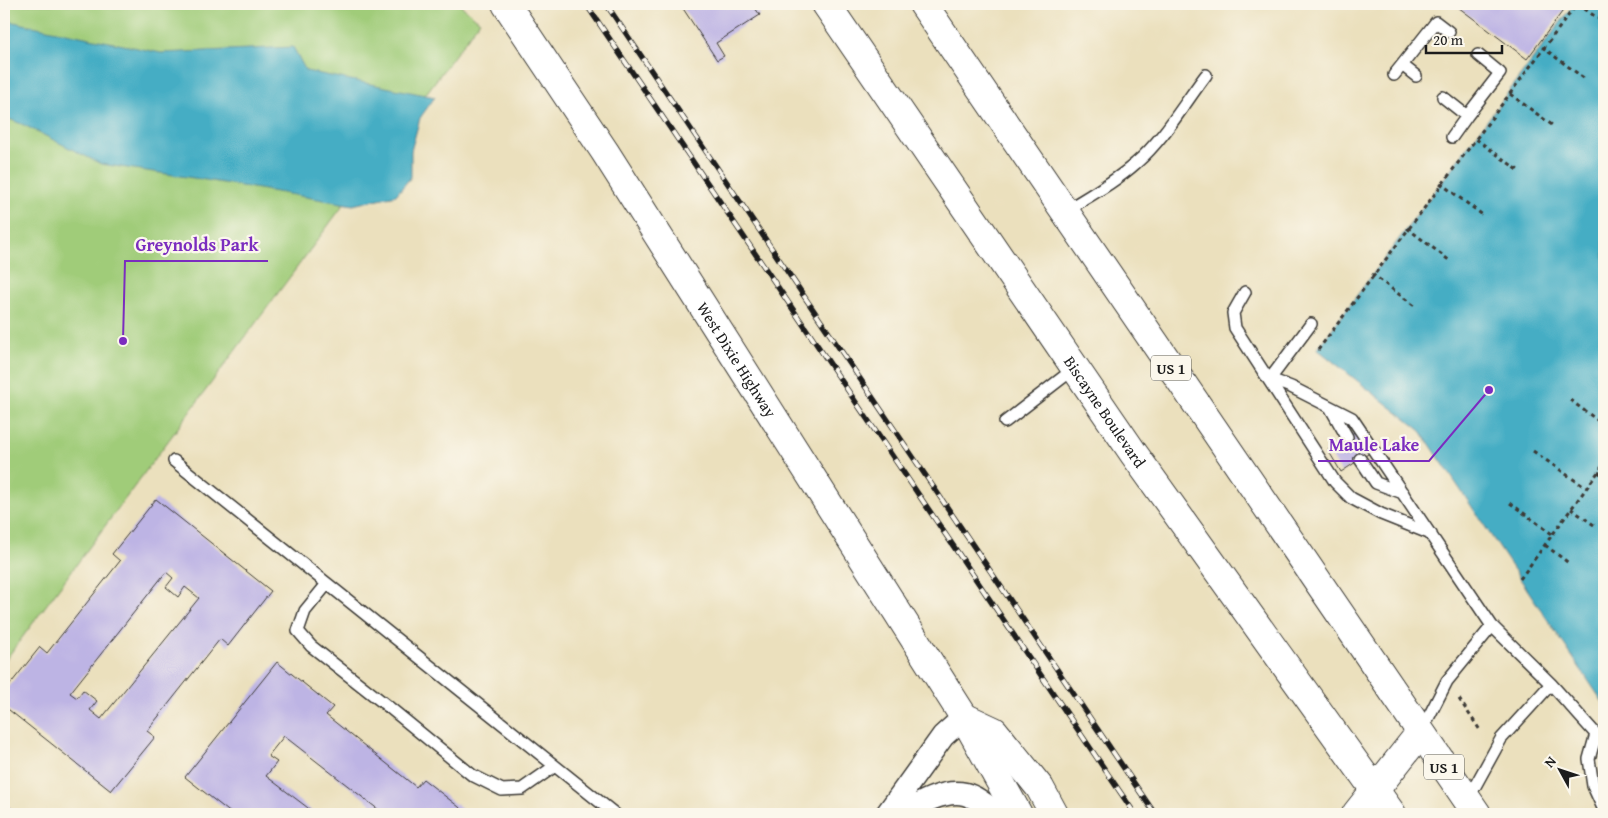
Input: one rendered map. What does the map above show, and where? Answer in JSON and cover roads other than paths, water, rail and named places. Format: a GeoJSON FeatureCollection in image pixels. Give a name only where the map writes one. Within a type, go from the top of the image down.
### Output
{"type":"FeatureCollection","features":[{"type":"Feature","properties":{"kind":"main road","name":"West Dixie Highway"},"geometry":{"type":"LineString","coordinates":[[506,4],[605,152],[964,717],[1018,814]]}},
{"type":"Feature","properties":{"kind":"main road","name":"Biscayne Boulevard"},"geometry":{"type":"LineString","coordinates":[[826,4],[1134,454],[1392,814]]}},
{"type":"Feature","properties":{"kind":"main road","name":"US 1"},"geometry":{"type":"LineString","coordinates":[[923,4],[1420,733],[1467,810]]}},
{"type":"Feature","properties":{"kind":"main road"},"geometry":{"type":"LineString","coordinates":[[964,717],[994,731],[1040,788],[1054,814]]}},
{"type":"Feature","properties":{"kind":"main road"},"geometry":{"type":"LineString","coordinates":[[1356,814],[1420,733]]}},
{"type":"Feature","properties":{"kind":"street"},"geometry":{"type":"LineString","coordinates":[[887,814],[943,736],[964,717]]}},
{"type":"Feature","properties":{"kind":"street"},"geometry":{"type":"LineString","coordinates":[[903,814],[918,804],[939,796],[964,794],[983,803],[998,814]]}},
{"type":"Feature","properties":{"kind":"lane"},"geometry":{"type":"LineString","coordinates":[[1394,75],[1436,22],[1449,32]]}},
{"type":"Feature","properties":{"kind":"lane"},"geometry":{"type":"LineString","coordinates":[[1452,137],[1500,73],[1478,55]]}},
{"type":"Feature","properties":{"kind":"lane"},"geometry":{"type":"LineString","coordinates":[[1402,65],[1416,76]]}},
{"type":"Feature","properties":{"kind":"lane"},"geometry":{"type":"LineString","coordinates":[[1064,211],[1115,180],[1137,163],[1206,75]]}},
{"type":"Feature","properties":{"kind":"lane"},"geometry":{"type":"LineString","coordinates":[[1443,98],[1467,116]]}},
{"type":"Feature","properties":{"kind":"lane"},"geometry":{"type":"LineString","coordinates":[[1245,292],[1233,313],[1235,328],[1336,482],[1351,498],[1381,514],[1431,534]]}},
{"type":"Feature","properties":{"kind":"lane"},"geometry":{"type":"LineString","coordinates":[[1270,379],[1311,324]]}},
{"type":"Feature","properties":{"kind":"lane"},"geometry":{"type":"LineString","coordinates":[[1005,422],[1074,368]]}},
{"type":"Feature","properties":{"kind":"lane"},"geometry":{"type":"LineString","coordinates":[[1270,379],[1291,387],[1352,418],[1492,626],[1551,684],[1604,743]]}},
{"type":"Feature","properties":{"kind":"lane"},"geometry":{"type":"LineString","coordinates":[[1330,407],[1347,437]]}},
{"type":"Feature","properties":{"kind":"lane"},"geometry":{"type":"LineString","coordinates":[[1360,459],[1376,483],[1403,493]]}},
{"type":"Feature","properties":{"kind":"lane"},"geometry":{"type":"LineString","coordinates":[[174,461],[615,814]]}},
{"type":"Feature","properties":{"kind":"lane"},"geometry":{"type":"LineString","coordinates":[[327,584],[305,610],[298,631],[311,646],[472,775],[502,790],[522,789],[554,766]]}},
{"type":"Feature","properties":{"kind":"lane"},"geometry":{"type":"LineString","coordinates":[[1420,733],[1447,681],[1492,626]]}},
{"type":"Feature","properties":{"kind":"lane"},"geometry":{"type":"LineString","coordinates":[[1467,810],[1501,740],[1551,684]]}},
{"type":"Feature","properties":{"kind":"lane"},"geometry":{"type":"LineString","coordinates":[[1596,734],[1589,759],[1593,786],[1604,810]]}},
{"type":"Feature","properties":{"kind":"water"},"geometry":{"type":"Polygon","coordinates":[[[1574,4],[1604,4],[1604,704],[1421,431],[1317,349],[1574,4]]]}},
{"type":"Feature","properties":{"kind":"water"},"geometry":{"type":"Polygon","coordinates":[[[4,20],[161,53],[293,47],[306,71],[435,97],[420,118],[411,151],[411,177],[396,195],[353,205],[101,164],[24,125],[4,117],[4,20]]]}},
{"type":"Feature","properties":{"kind":"railway"},"geometry":{"type":"LineString","coordinates":[[586,4],[1135,814]]}},
{"type":"Feature","properties":{"kind":"railway"},"geometry":{"type":"LineString","coordinates":[[606,4],[1155,814]]}},
{"type":"Feature","properties":{"kind":"place","name":"Greynolds Park"},"geometry":{"type":"Point","coordinates":[123,341]}},
{"type":"Feature","properties":{"kind":"place","name":"Maule Lake"},"geometry":{"type":"Point","coordinates":[1489,390]}}]}
